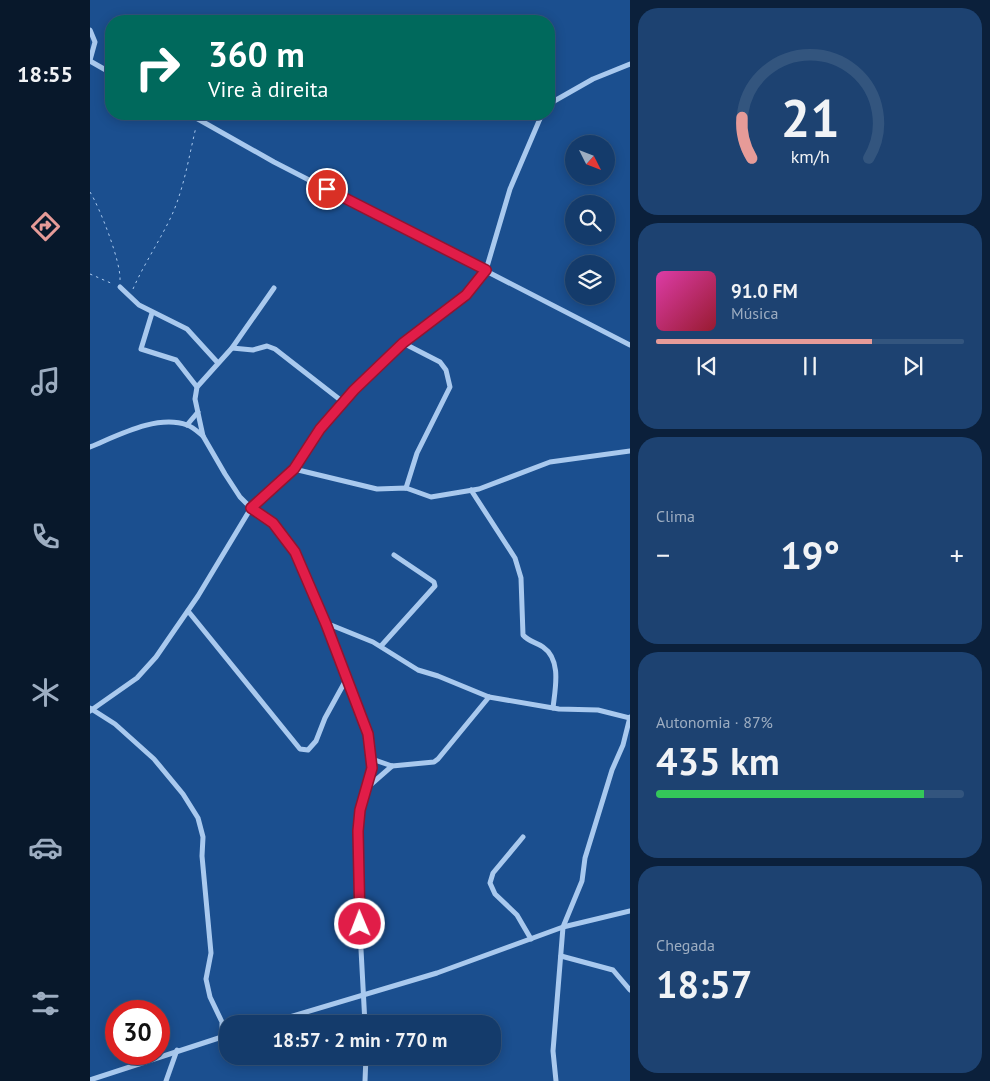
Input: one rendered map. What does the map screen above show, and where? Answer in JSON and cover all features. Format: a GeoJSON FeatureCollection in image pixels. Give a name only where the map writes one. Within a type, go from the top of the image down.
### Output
{"type":"FeatureCollection","features":[{"type":"Feature","properties":{"kind":"street"},"geometry":{"type":"LineString","coordinates":[[90,30],[94,42],[90,61],[105,70]]}},
{"type":"Feature","properties":{"kind":"street"},"geometry":{"type":"LineString","coordinates":[[555,101],[593,79],[630,64]]}},
{"type":"Feature","properties":{"kind":"street"},"geometry":{"type":"LineString","coordinates":[[201,120],[274,162],[630,345]]}},
{"type":"Feature","properties":{"kind":"street"},"geometry":{"type":"LineString","coordinates":[[219,1016],[210,997],[206,979],[211,953],[202,856],[203,837],[198,818],[183,794],[154,759],[115,724],[91,709],[137,678],[156,657],[188,611],[251,508],[294,469],[320,429],[343,402],[403,343],[466,295],[486,270],[510,189],[539,120]]}},
{"type":"Feature","properties":{"kind":"street"},"geometry":{"type":"LineString","coordinates":[[120,287],[129,297],[152,313],[182,325],[218,363]]}},
{"type":"Feature","properties":{"kind":"street"},"geometry":{"type":"LineString","coordinates":[[274,288],[232,348],[197,387],[195,399],[204,436],[240,497],[251,508],[273,523],[295,552],[326,624],[368,734],[372,768],[360,810],[358,831],[359,912],[365,1015]]}},
{"type":"Feature","properties":{"kind":"street"},"geometry":{"type":"LineString","coordinates":[[152,313],[141,349],[176,360],[197,387]]}},
{"type":"Feature","properties":{"kind":"street"},"geometry":{"type":"LineString","coordinates":[[403,343],[434,357],[440,362],[446,370],[450,387],[417,453],[406,488]]}},
{"type":"Feature","properties":{"kind":"street"},"geometry":{"type":"LineString","coordinates":[[232,348],[253,350],[267,346],[275,349],[343,402]]}},
{"type":"Feature","properties":{"kind":"street"},"geometry":{"type":"LineString","coordinates":[[187,425],[198,411]]}},
{"type":"Feature","properties":{"kind":"street"},"geometry":{"type":"LineString","coordinates":[[90,447],[148,426],[167,423],[187,425],[204,436]]}},
{"type":"Feature","properties":{"kind":"street"},"geometry":{"type":"LineString","coordinates":[[294,469],[377,489],[406,488],[431,497],[472,490],[550,462],[630,451]]}},
{"type":"Feature","properties":{"kind":"street"},"geometry":{"type":"LineString","coordinates":[[472,490],[514,558],[521,578],[523,635],[527,640],[541,646],[551,655],[556,678],[553,708]]}},
{"type":"Feature","properties":{"kind":"street"},"geometry":{"type":"LineString","coordinates":[[381,646],[435,586],[434,582],[394,555]]}},
{"type":"Feature","properties":{"kind":"street"},"geometry":{"type":"LineString","coordinates":[[188,611],[300,749],[308,750],[313,746],[324,718],[347,678]]}},
{"type":"Feature","properties":{"kind":"street"},"geometry":{"type":"LineString","coordinates":[[326,624],[381,646],[418,670],[438,676],[489,697],[553,708],[598,710],[630,718],[623,745],[612,770],[585,858],[582,881],[562,928],[553,1051],[556,1081]]}},
{"type":"Feature","properties":{"kind":"street"},"geometry":{"type":"LineString","coordinates":[[372,759],[392,766],[434,762],[489,697]]}},
{"type":"Feature","properties":{"kind":"street"},"geometry":{"type":"LineString","coordinates":[[367,788],[392,766]]}},
{"type":"Feature","properties":{"kind":"street"},"geometry":{"type":"LineString","coordinates":[[523,837],[494,873],[490,883],[495,894],[517,915],[531,939]]}},
{"type":"Feature","properties":{"kind":"street"},"geometry":{"type":"LineString","coordinates":[[296,1015],[468,963],[562,928],[630,911]]}},
{"type":"Feature","properties":{"kind":"street"},"geometry":{"type":"LineString","coordinates":[[561,956],[613,970],[630,990]]}},
{"type":"Feature","properties":{"kind":"street"},"geometry":{"type":"LineString","coordinates":[[90,1080],[219,1038]]}},
{"type":"Feature","properties":{"kind":"street"},"geometry":{"type":"LineString","coordinates":[[166,1081],[177,1050]]}},
{"type":"Feature","properties":{"kind":"street"},"geometry":{"type":"LineString","coordinates":[[365,1081],[366,1065]]}},
{"type":"Feature","properties":{"kind":"path"},"geometry":{"type":"LineString","coordinates":[[129,297],[145,262],[172,215],[186,173],[198,120]]}},
{"type":"Feature","properties":{"kind":"path"},"geometry":{"type":"LineString","coordinates":[[90,192],[100,209],[118,261],[120,287],[90,274]]}},
{"type":"Feature","properties":{"kind":"route"},"geometry":{"type":"LineString","coordinates":[[327,189],[486,270],[475,285],[454,306],[428,323],[403,343],[354,390],[320,429],[294,469],[251,508],[273,523],[295,552],[326,624],[368,734],[372,768],[360,810],[358,831],[360,924]]}}]}
